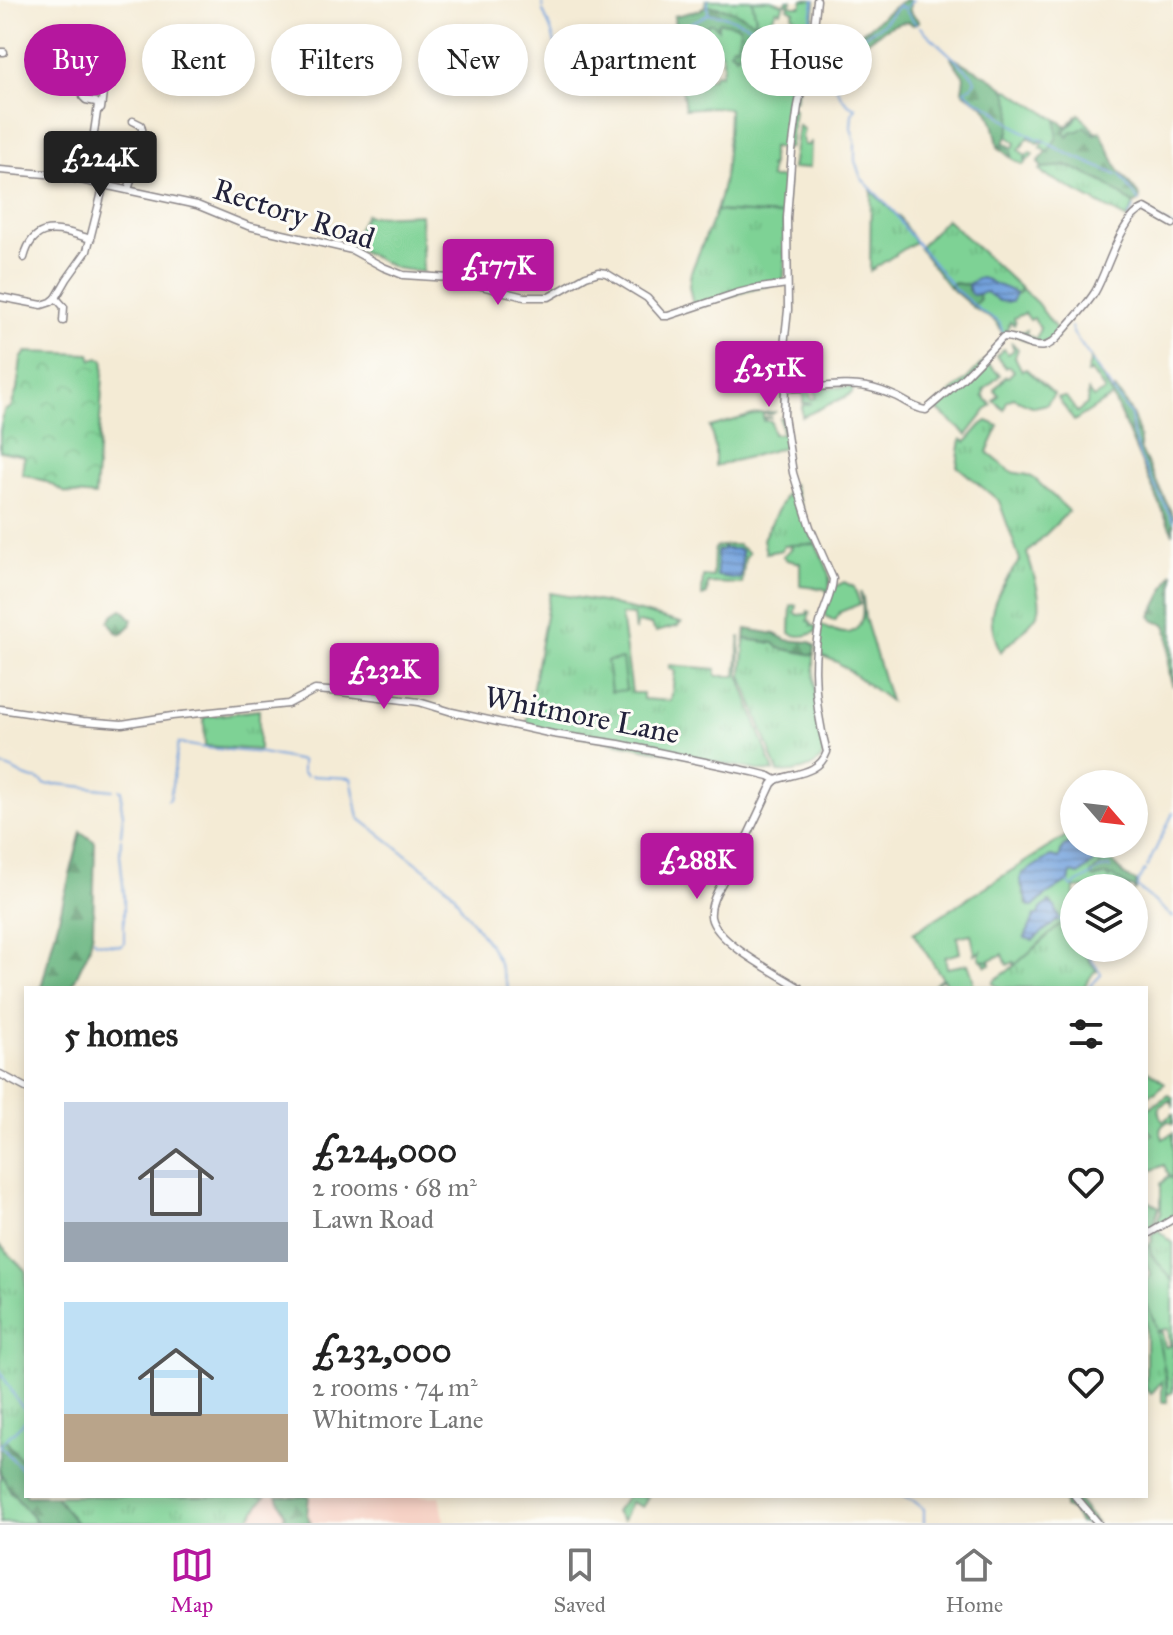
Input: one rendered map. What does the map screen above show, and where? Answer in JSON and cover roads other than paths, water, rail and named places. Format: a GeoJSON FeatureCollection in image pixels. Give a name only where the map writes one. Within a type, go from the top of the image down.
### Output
{"type":"FeatureCollection","features":[{"type":"Feature","properties":{"kind":"street"},"geometry":{"type":"LineString","coordinates":[[797,986],[739,950],[719,931],[711,915],[711,906],[776,780],[816,767],[826,756],[815,674],[819,625],[833,582],[810,527],[793,473],[784,416],[787,218],[793,133],[811,49],[817,0]]}},
{"type":"Feature","properties":{"kind":"street"},"geometry":{"type":"LineString","coordinates":[[83,96],[98,105],[89,182]]}},
{"type":"Feature","properties":{"kind":"street"},"geometry":{"type":"LineString","coordinates":[[89,182],[102,96]]}},
{"type":"Feature","properties":{"kind":"street"},"geometry":{"type":"LineString","coordinates":[[128,190],[144,138],[141,125],[133,121]]}},
{"type":"Feature","properties":{"kind":"street","name":"Rectory Road"},"geometry":{"type":"LineString","coordinates":[[0,170],[51,174],[202,206],[258,229],[342,247],[403,275],[450,278],[524,297],[549,297],[599,272],[641,294],[663,316],[668,316],[745,291],[787,284]]}},
{"type":"Feature","properties":{"kind":"street"},"geometry":{"type":"LineString","coordinates":[[0,297],[42,305],[56,298],[86,254],[104,184]]}},
{"type":"Feature","properties":{"kind":"street"},"geometry":{"type":"LineString","coordinates":[[785,388],[841,384],[866,387],[926,410],[970,372],[1003,337],[1009,336],[1039,346],[1054,341],[1094,294],[1127,224],[1136,212],[1145,208],[1173,224]]}},
{"type":"Feature","properties":{"kind":"street"},"geometry":{"type":"LineString","coordinates":[[23,253],[41,228],[91,239]]}},
{"type":"Feature","properties":{"kind":"street"},"geometry":{"type":"LineString","coordinates":[[56,298],[64,307],[63,321]]}},
{"type":"Feature","properties":{"kind":"street","name":"Whitmore Lane"},"geometry":{"type":"LineString","coordinates":[[0,709],[122,724],[288,704],[315,690],[341,692],[419,702],[553,734],[619,744],[753,772],[776,780]]}},
{"type":"Feature","properties":{"kind":"street"},"geometry":{"type":"LineString","coordinates":[[0,1074],[24,1087]]}},
{"type":"Feature","properties":{"kind":"street"},"geometry":{"type":"LineString","coordinates":[[1148,1234],[1173,1219]]}},
{"type":"Feature","properties":{"kind":"street"},"geometry":{"type":"LineString","coordinates":[[1077,1498],[1098,1523]]}},
{"type":"Feature","properties":{"kind":"water"},"geometry":{"type":"Polygon","coordinates":[[[979,278],[1015,294],[1012,302],[999,301],[986,292],[970,293],[968,285],[979,278]]]}},
{"type":"Feature","properties":{"kind":"water"},"geometry":{"type":"Polygon","coordinates":[[[723,549],[742,551],[739,579],[717,576],[717,552],[723,549]]]}},
{"type":"Feature","properties":{"kind":"water"},"geometry":{"type":"Polygon","coordinates":[[[1060,855],[1060,858],[1096,860],[1080,874],[1060,874],[1060,887],[1034,906],[1029,906],[1020,880],[1022,874],[1051,856],[1059,858],[1060,855]]]}},
{"type":"Feature","properties":{"kind":"water"},"geometry":{"type":"Polygon","coordinates":[[[1049,902],[1055,907],[1058,920],[1033,940],[1025,938],[1035,915],[1039,915],[1049,902]]]}},
{"type":"Feature","properties":{"kind":"waterway"},"geometry":{"type":"LineString","coordinates":[[542,0],[543,8]]}},
{"type":"Feature","properties":{"kind":"waterway"},"geometry":{"type":"LineString","coordinates":[[708,0],[708,14]]}},
{"type":"Feature","properties":{"kind":"waterway"},"geometry":{"type":"LineString","coordinates":[[810,24],[814,0]]}},
{"type":"Feature","properties":{"kind":"waterway"},"geometry":{"type":"LineString","coordinates":[[872,31],[883,24],[898,6],[904,9],[913,0]]}},
{"type":"Feature","properties":{"kind":"waterway"},"geometry":{"type":"LineString","coordinates":[[905,10],[916,24]]}},
{"type":"Feature","properties":{"kind":"waterway"},"geometry":{"type":"LineString","coordinates":[[543,11],[563,71],[571,78],[583,80],[614,69],[708,14],[744,24]]}},
{"type":"Feature","properties":{"kind":"waterway"},"geometry":{"type":"LineString","coordinates":[[920,27],[973,76],[975,81],[965,90],[967,93],[993,108],[1016,127],[1042,140]]}},
{"type":"Feature","properties":{"kind":"waterway"},"geometry":{"type":"LineString","coordinates":[[841,96],[856,108],[852,114],[851,128],[855,141],[855,161],[861,178],[894,212],[955,289],[999,322],[1003,333]]}},
{"type":"Feature","properties":{"kind":"waterway"},"geometry":{"type":"LineString","coordinates":[[1044,141],[1117,175]]}},
{"type":"Feature","properties":{"kind":"waterway"},"geometry":{"type":"LineString","coordinates":[[1120,175],[1139,201]]}},
{"type":"Feature","properties":{"kind":"waterway"},"geometry":{"type":"LineString","coordinates":[[1129,217],[1134,208]]}},
{"type":"Feature","properties":{"kind":"waterway"},"geometry":{"type":"LineString","coordinates":[[1146,212],[1173,227]]}},
{"type":"Feature","properties":{"kind":"waterway"},"geometry":{"type":"LineString","coordinates":[[1071,327],[1090,357]]}},
{"type":"Feature","properties":{"kind":"waterway"},"geometry":{"type":"LineString","coordinates":[[1091,360],[1131,416],[1140,457],[1173,521]]}},
{"type":"Feature","properties":{"kind":"waterway"},"geometry":{"type":"LineString","coordinates":[[168,800],[178,743],[302,761],[302,772],[306,776]]}},
{"type":"Feature","properties":{"kind":"waterway"},"geometry":{"type":"LineString","coordinates":[[0,766],[46,785],[113,790]]}},
{"type":"Feature","properties":{"kind":"waterway"},"geometry":{"type":"LineString","coordinates":[[311,776],[351,778],[359,818],[454,894],[491,947],[507,986]]}},
{"type":"Feature","properties":{"kind":"waterway"},"geometry":{"type":"LineString","coordinates":[[119,790],[122,790],[121,835]]}},
{"type":"Feature","properties":{"kind":"waterway"},"geometry":{"type":"LineString","coordinates":[[1147,867],[1173,813]]}},
{"type":"Feature","properties":{"kind":"waterway"},"geometry":{"type":"LineString","coordinates":[[94,939],[96,942],[121,946],[124,943],[121,839]]}},
{"type":"Feature","properties":{"kind":"waterway"},"geometry":{"type":"LineString","coordinates":[[1093,874],[1102,868],[1110,869]]}},
{"type":"Feature","properties":{"kind":"waterway"},"geometry":{"type":"LineString","coordinates":[[1145,870],[1137,887],[1173,917]]}},
{"type":"Feature","properties":{"kind":"waterway"},"geometry":{"type":"LineString","coordinates":[[1090,986],[1101,975],[1093,962]]}},
{"type":"Feature","properties":{"kind":"waterway"},"geometry":{"type":"LineString","coordinates":[[0,1371],[24,1409]]}},
{"type":"Feature","properties":{"kind":"waterway"},"geometry":{"type":"LineString","coordinates":[[24,1422],[0,1445],[24,1472]]}},
{"type":"Feature","properties":{"kind":"waterway"},"geometry":{"type":"LineString","coordinates":[[906,1498],[924,1509],[924,1523]]}}]}
